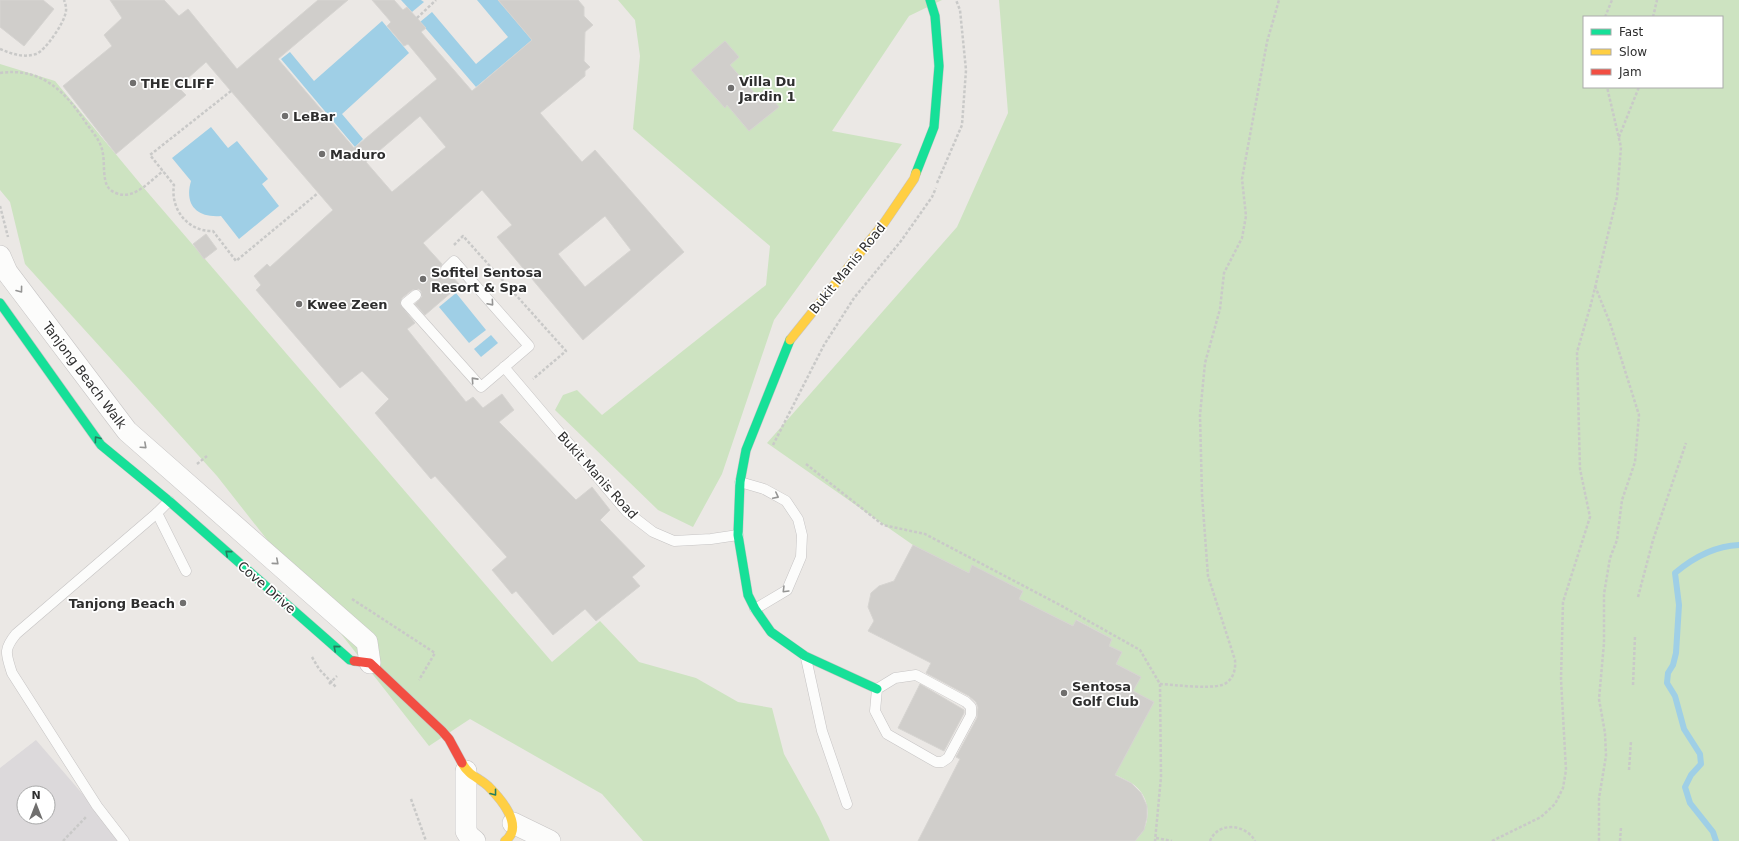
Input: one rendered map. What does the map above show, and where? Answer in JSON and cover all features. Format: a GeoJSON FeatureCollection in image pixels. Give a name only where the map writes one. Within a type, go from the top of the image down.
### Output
{"type":"FeatureCollection","features":[{"type":"Feature","properties":{"kind":"street","name":"Bukit Manis Road"},"geometry":{"type":"LineString","coordinates":[[877,690],[805,656],[771,632],[755,609],[748,595],[738,535],[740,482],[746,450],[791,338],[884,223],[914,179],[934,127],[939,66],[936,16],[930,0]]}},
{"type":"Feature","properties":{"kind":"street","name":"Tanjong Beach Walk"},"geometry":{"type":"LineString","coordinates":[[0,256],[7,272],[127,431],[215,509]]}},
{"type":"Feature","properties":{"kind":"street","name":"Tanjong Beach Walk"},"geometry":{"type":"LineString","coordinates":[[0,303],[101,445],[163,507]]}},
{"type":"Feature","properties":{"kind":"street"},"geometry":{"type":"LineString","coordinates":[[163,507],[184,482]]}},
{"type":"Feature","properties":{"kind":"street","name":"Cove Drive"},"geometry":{"type":"LineString","coordinates":[[163,507],[350,660],[370,663],[367,642],[215,509]]}},
{"type":"Feature","properties":{"kind":"street"},"geometry":{"type":"LineString","coordinates":[[370,663],[449,739],[466,771],[466,830],[469,836],[475,841]]}},
{"type":"Feature","properties":{"kind":"street"},"geometry":{"type":"LineString","coordinates":[[466,771],[487,785],[508,811],[509,832],[550,841]]}},
{"type":"Feature","properties":{"kind":"lane"},"geometry":{"type":"LineString","coordinates":[[416,295],[406,303],[481,387],[529,346],[454,261],[446,269]]}},
{"type":"Feature","properties":{"kind":"lane","name":"Bukit Manis Road"},"geometry":{"type":"LineString","coordinates":[[504,367],[628,512],[652,532],[674,541],[711,539],[738,535]]}},
{"type":"Feature","properties":{"kind":"lane"},"geometry":{"type":"LineString","coordinates":[[740,482],[764,489],[786,501],[798,519],[802,535],[802,557],[787,590],[755,609]]}},
{"type":"Feature","properties":{"kind":"lane"},"geometry":{"type":"LineString","coordinates":[[124,841],[97,806],[12,673],[7,658],[7,644],[16,634],[163,507],[186,571]]}},
{"type":"Feature","properties":{"kind":"lane"},"geometry":{"type":"LineString","coordinates":[[805,656],[822,731],[847,804]]}},
{"type":"Feature","properties":{"kind":"lane"},"geometry":{"type":"LineString","coordinates":[[916,675],[966,702],[971,707],[971,715],[948,758],[942,762],[936,762],[887,734],[875,711],[877,690],[895,678],[916,675]]}},
{"type":"Feature","properties":{"kind":"path"},"geometry":{"type":"LineString","coordinates":[[0,49],[12,54],[25,56],[38,54],[47,46],[65,16],[66,5],[64,0]]}},
{"type":"Feature","properties":{"kind":"path"},"geometry":{"type":"LineString","coordinates":[[417,18],[436,0]]}},
{"type":"Feature","properties":{"kind":"path"},"geometry":{"type":"LineString","coordinates":[[956,0],[960,10],[966,70],[962,125]]}},
{"type":"Feature","properties":{"kind":"path"},"geometry":{"type":"LineString","coordinates":[[1160,684],[1198,686],[1221,685],[1232,678],[1236,666],[1208,576],[1202,495],[1200,415],[1205,363],[1220,309],[1224,273],[1242,238],[1246,216],[1242,180],[1267,42],[1278,0]]}},
{"type":"Feature","properties":{"kind":"path"},"geometry":{"type":"LineString","coordinates":[[1605,16],[1612,0]]}},
{"type":"Feature","properties":{"kind":"path"},"geometry":{"type":"LineString","coordinates":[[1654,16],[1657,0]]}},
{"type":"Feature","properties":{"kind":"path"},"geometry":{"type":"LineString","coordinates":[[0,73],[17,72],[33,75],[56,87],[74,106],[101,145],[104,158],[106,183],[113,192],[125,195],[132,194],[163,171]]}},
{"type":"Feature","properties":{"kind":"path"},"geometry":{"type":"LineString","coordinates":[[1492,841],[1541,817],[1555,804],[1563,788],[1566,770],[1561,679],[1563,602],[1590,517],[1580,468],[1577,352],[1617,197],[1621,147],[1607,88]]}},
{"type":"Feature","properties":{"kind":"path"},"geometry":{"type":"LineString","coordinates":[[1619,137],[1639,88]]}},
{"type":"Feature","properties":{"kind":"path"},"geometry":{"type":"LineString","coordinates":[[231,91],[150,155],[174,185],[172,196],[182,219],[202,232],[213,231],[236,261],[318,193]]}},
{"type":"Feature","properties":{"kind":"path"},"geometry":{"type":"LineString","coordinates":[[1595,286],[1610,323],[1639,415],[1635,462],[1622,500],[1617,540],[1610,558],[1604,594],[1604,643],[1599,699],[1605,733],[1606,756],[1599,798],[1599,841]]}},
{"type":"Feature","properties":{"kind":"path"},"geometry":{"type":"LineString","coordinates":[[770,450],[824,345]]}},
{"type":"Feature","properties":{"kind":"path"},"geometry":{"type":"LineString","coordinates":[[1638,597],[1653,540],[1686,443]]}},
{"type":"Feature","properties":{"kind":"path"},"geometry":{"type":"LineString","coordinates":[[196,465],[207,456]]}},
{"type":"Feature","properties":{"kind":"path"},"geometry":{"type":"LineString","coordinates":[[806,464],[883,524],[925,534],[1060,605],[1140,650],[1160,684],[1161,777],[1156,840],[1172,841]]}},
{"type":"Feature","properties":{"kind":"path"},"geometry":{"type":"LineString","coordinates":[[1633,685],[1635,636]]}},
{"type":"Feature","properties":{"kind":"path"},"geometry":{"type":"LineString","coordinates":[[1629,770],[1631,741]]}},
{"type":"Feature","properties":{"kind":"path"},"geometry":{"type":"LineString","coordinates":[[411,799],[426,841]]}},
{"type":"Feature","properties":{"kind":"path"},"geometry":{"type":"LineString","coordinates":[[63,841],[97,806]]}},
{"type":"Feature","properties":{"kind":"path"},"geometry":{"type":"LineString","coordinates":[[1210,841],[1218,830],[1227,827],[1237,827],[1246,830],[1255,841]]}},
{"type":"Feature","properties":{"kind":"path"},"geometry":{"type":"LineString","coordinates":[[1620,841],[1621,827]]}},
{"type":"Feature","properties":{"kind":"shaded area"},"geometry":{"type":"Polygon","coordinates":[[[36,740],[123,841],[0,841],[0,768],[36,740]]]}},
{"type":"Feature","properties":{"kind":"green space"},"geometry":{"type":"Polygon","coordinates":[[[618,0],[942,0],[909,16],[832,131],[902,144],[774,320],[722,474],[693,527],[658,510],[555,410],[563,395],[577,390],[602,415],[766,285],[770,246],[633,129],[640,56],[635,20],[618,0]]]}},
{"type":"Feature","properties":{"kind":"green space"},"geometry":{"type":"Polygon","coordinates":[[[999,0],[1739,0],[1739,841],[1134,841],[1139,837],[1146,825],[1148,811],[1147,805],[1141,792],[1135,785],[1109,772],[1154,702],[1133,691],[1141,677],[1116,664],[1122,652],[1109,646],[1112,639],[1077,620],[1073,626],[1019,599],[1023,591],[972,566],[969,573],[913,545],[767,443],[957,227],[1008,113],[999,0]]]}},
{"type":"Feature","properties":{"kind":"green space"},"geometry":{"type":"Polygon","coordinates":[[[0,64],[55,81],[143,187],[552,662],[600,621],[639,662],[696,678],[738,702],[772,708],[784,754],[819,817],[830,841],[643,841],[602,794],[470,719],[429,746],[217,476],[25,264],[10,202],[0,190],[0,64]]]}},
{"type":"Feature","properties":{"kind":"water"},"geometry":{"type":"Polygon","coordinates":[[[401,0],[421,0],[424,2],[412,12],[401,0]]]}},
{"type":"Feature","properties":{"kind":"water"},"geometry":{"type":"Polygon","coordinates":[[[477,0],[498,0],[532,40],[476,87],[420,22],[432,12],[476,64],[508,37],[477,0]]]}},
{"type":"Feature","properties":{"kind":"water"},"geometry":{"type":"Polygon","coordinates":[[[382,21],[409,53],[342,114],[363,139],[355,147],[281,59],[290,52],[314,81],[382,21]]]}},
{"type":"Feature","properties":{"kind":"water"},"geometry":{"type":"Polygon","coordinates":[[[211,127],[228,148],[237,141],[268,179],[262,184],[279,206],[239,239],[221,216],[205,215],[194,208],[189,197],[191,181],[172,158],[211,127]]]}},
{"type":"Feature","properties":{"kind":"water"},"geometry":{"type":"Polygon","coordinates":[[[456,293],[486,330],[469,343],[439,307],[456,293]]]}},
{"type":"Feature","properties":{"kind":"water"},"geometry":{"type":"Polygon","coordinates":[[[491,335],[498,343],[481,357],[474,349],[491,335]]]}},
{"type":"Feature","properties":{"kind":"building"},"geometry":{"type":"Polygon","coordinates":[[[0,0],[43,0],[54,9],[24,46],[0,27],[0,0]]]}},
{"type":"Feature","properties":{"kind":"building"},"geometry":{"type":"Polygon","coordinates":[[[110,0],[164,0],[179,16],[188,9],[237,69],[318,0],[348,0],[278,59],[354,148],[437,79],[408,44],[404,46],[387,26],[391,22],[372,0],[394,0],[403,10],[407,7],[426,28],[421,32],[472,91],[532,40],[498,0],[578,0],[584,7],[584,16],[593,25],[585,32],[584,61],[590,67],[585,71],[585,76],[540,113],[582,162],[595,150],[684,252],[583,340],[497,237],[512,225],[482,190],[423,243],[442,264],[440,268],[441,273],[445,275],[450,274],[460,285],[425,315],[415,304],[422,297],[419,289],[412,290],[402,298],[400,304],[415,323],[407,329],[466,402],[473,397],[483,408],[502,394],[514,410],[499,422],[576,500],[592,487],[610,510],[600,520],[645,566],[632,577],[640,586],[596,621],[585,609],[553,635],[516,591],[512,594],[492,570],[507,557],[435,476],[431,479],[375,413],[389,399],[362,371],[340,388],[256,290],[261,285],[254,276],[267,264],[270,267],[333,210],[206,62],[178,87],[186,95],[116,154],[63,86],[112,46],[104,35],[122,18],[110,0]],[[420,116],[366,162],[392,192],[446,147],[420,116]],[[605,216],[558,254],[585,287],[631,250],[605,216]]]}},
{"type":"Feature","properties":{"kind":"building","name":"Villa Du Jardin 1"},"geometry":{"type":"Polygon","coordinates":[[[725,41],[739,57],[730,65],[757,96],[765,90],[779,107],[749,131],[727,105],[725,108],[691,70],[725,41]]]}},
{"type":"Feature","properties":{"kind":"building"},"geometry":{"type":"Polygon","coordinates":[[[206,234],[217,249],[204,259],[193,244],[206,234]]]}},
{"type":"Feature","properties":{"kind":"building","name":"Sentosa Golf Club"},"geometry":{"type":"Polygon","coordinates":[[[913,545],[969,573],[972,565],[1023,591],[1019,599],[1073,626],[1076,620],[1112,639],[1109,646],[1122,652],[1116,664],[1141,677],[1133,691],[1154,702],[1115,775],[1131,783],[1141,793],[1147,806],[1147,817],[1144,830],[1135,841],[918,841],[960,759],[956,757],[977,718],[978,707],[976,702],[969,696],[926,673],[931,663],[868,631],[874,621],[868,607],[871,593],[879,586],[894,581],[913,545]]]}},
{"type":"Feature","properties":{"kind":"building"},"geometry":{"type":"Polygon","coordinates":[[[920,684],[964,710],[964,713],[944,751],[898,728],[920,684]]]}},
{"type":"Feature","properties":{"kind":"waterway"},"geometry":{"type":"LineString","coordinates":[[1716,841],[1713,832],[1690,803],[1685,787],[1691,775],[1701,764],[1700,754],[1684,729],[1675,696],[1667,683],[1668,673],[1673,665],[1676,653],[1679,605],[1675,573],[1705,553],[1721,548],[1739,545]]}},
{"type":"Feature","properties":{"kind":"traffic: fast"},"geometry":{"type":"LineString","coordinates":[[916,173],[934,127],[939,66],[935,16],[930,0]]}},
{"type":"Feature","properties":{"kind":"traffic: fast"},"geometry":{"type":"LineString","coordinates":[[0,303],[101,445],[169,501],[350,660],[354,661]]}},
{"type":"Feature","properties":{"kind":"traffic: fast"},"geometry":{"type":"LineString","coordinates":[[790,340],[746,450],[740,482],[738,535],[748,595],[755,609],[771,632],[805,656],[877,689]]}},
{"type":"Feature","properties":{"kind":"traffic: slow"},"geometry":{"type":"LineString","coordinates":[[790,340],[884,223],[914,179],[916,173]]}},
{"type":"Feature","properties":{"kind":"traffic: slow"},"geometry":{"type":"LineString","coordinates":[[462,763],[471,774],[493,791],[508,812],[512,820],[512,828],[511,835],[505,841]]}},
{"type":"Feature","properties":{"kind":"traffic: jam"},"geometry":{"type":"LineString","coordinates":[[354,661],[370,663],[442,731],[449,739],[462,763]]}},
{"type":"Feature","properties":{"kind":"place","name":"THE CLIFF"},"geometry":{"type":"Point","coordinates":[133,83]}},
{"type":"Feature","properties":{"kind":"place","name":"Villa Du Jardin 1"},"geometry":{"type":"Point","coordinates":[731,88]}},
{"type":"Feature","properties":{"kind":"place","name":"LeBar"},"geometry":{"type":"Point","coordinates":[285,116]}},
{"type":"Feature","properties":{"kind":"place","name":"Maduro"},"geometry":{"type":"Point","coordinates":[322,154]}},
{"type":"Feature","properties":{"kind":"place","name":"Sofitel Sentosa Resort & Spa"},"geometry":{"type":"Point","coordinates":[423,279]}},
{"type":"Feature","properties":{"kind":"place","name":"Kwee Zeen"},"geometry":{"type":"Point","coordinates":[299,304]}},
{"type":"Feature","properties":{"kind":"place","name":"Tanjong Beach"},"geometry":{"type":"Point","coordinates":[183,603]}},
{"type":"Feature","properties":{"kind":"place","name":"Sentosa Golf Club"},"geometry":{"type":"Point","coordinates":[1064,693]}}]}
